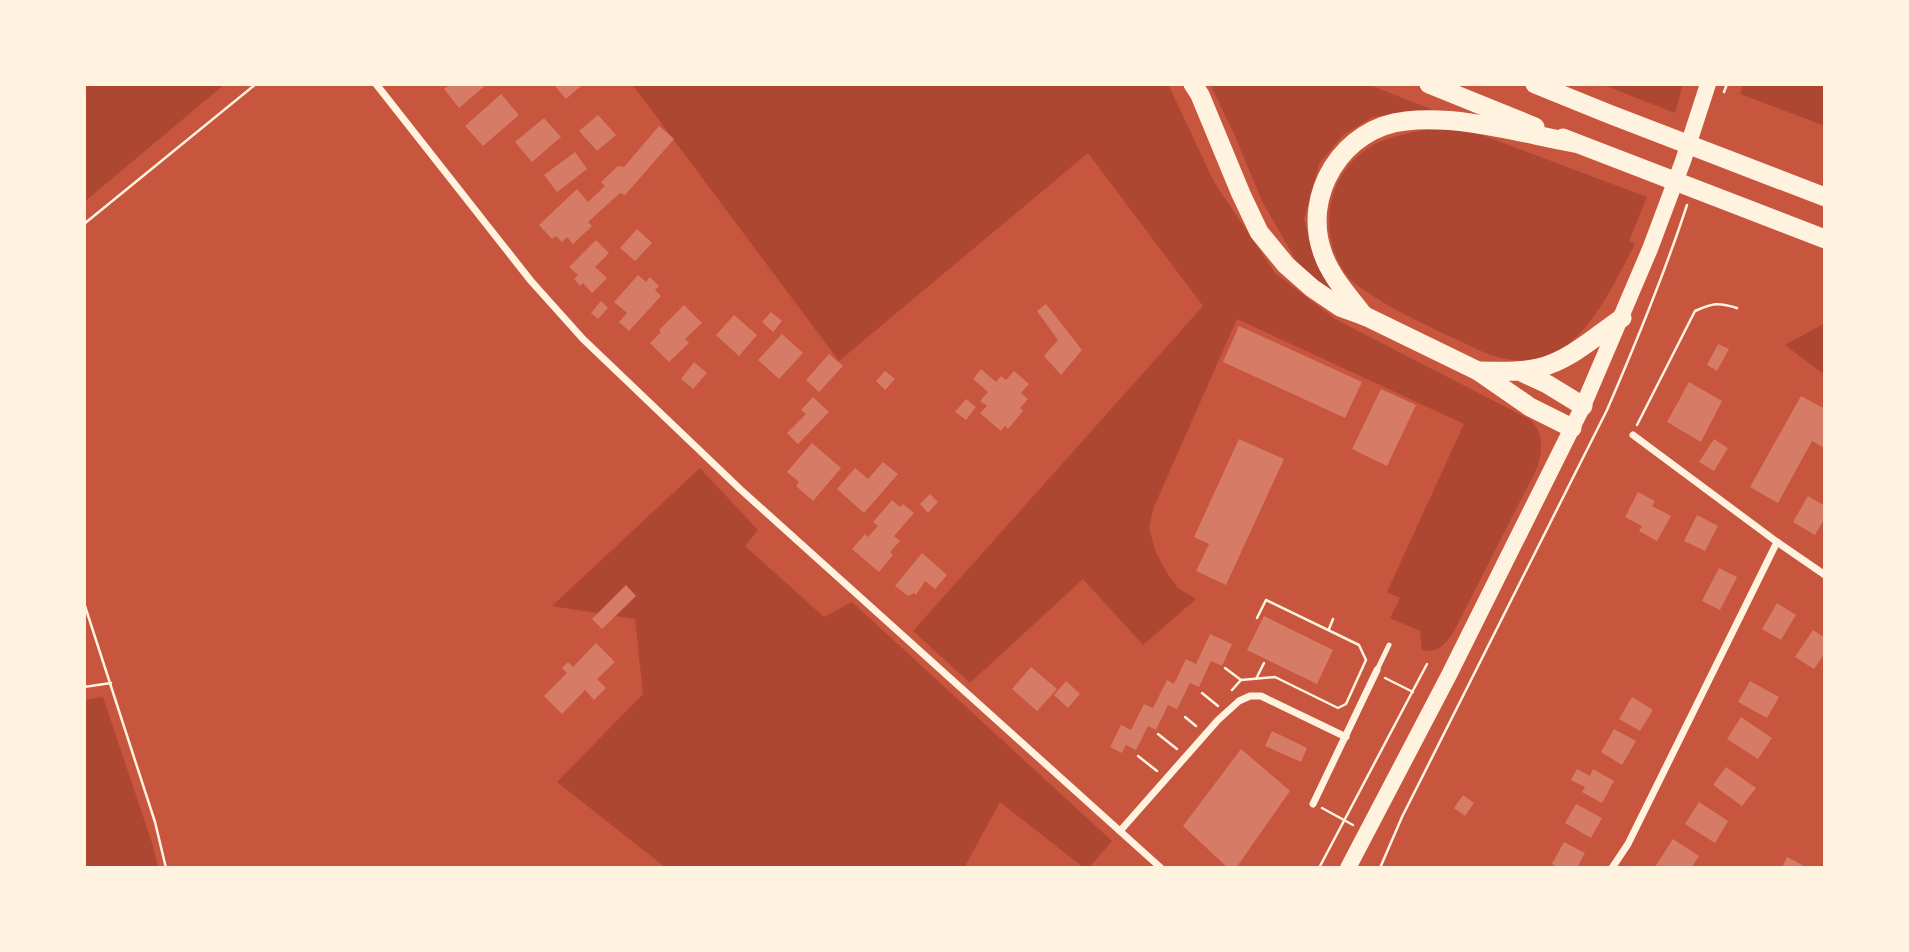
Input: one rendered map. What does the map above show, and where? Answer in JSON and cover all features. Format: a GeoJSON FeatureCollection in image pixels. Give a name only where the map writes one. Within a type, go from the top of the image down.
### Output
{"type":"FeatureCollection","features":[{"type":"Feature","properties":{"kind":"highway"},"geometry":{"type":"LineString","coordinates":[[1193,84],[1259,232],[1286,265],[1312,288],[1340,307],[1478,371],[1530,407],[1572,428]]}},
{"type":"Feature","properties":{"kind":"highway"},"geometry":{"type":"LineString","coordinates":[[1429,84],[1825,239]]}},
{"type":"Feature","properties":{"kind":"highway"},"geometry":{"type":"LineString","coordinates":[[1535,84],[1825,197]]}},
{"type":"Feature","properties":{"kind":"highway"},"geometry":{"type":"LineString","coordinates":[[1561,84],[1609,114]]}},
{"type":"Feature","properties":{"kind":"highway"},"geometry":{"type":"LineString","coordinates":[[1364,316],[1331,272],[1322,253],[1317,229],[1317,207],[1323,183],[1335,161],[1357,141],[1378,127],[1405,121],[1433,120],[1465,122],[1574,143]]}},
{"type":"Feature","properties":{"kind":"highway"},"geometry":{"type":"LineString","coordinates":[[1478,371],[1519,371],[1550,364],[1571,354],[1622,318]]}},
{"type":"Feature","properties":{"kind":"highway"},"geometry":{"type":"LineString","coordinates":[[1519,371],[1583,406]]}},
{"type":"Feature","properties":{"kind":"main road"},"geometry":{"type":"LineString","coordinates":[[1348,868],[1449,676],[1583,406],[1650,249],[1708,84]]}},
{"type":"Feature","properties":{"kind":"street"},"geometry":{"type":"LineString","coordinates":[[376,84],[531,281],[583,339],[740,489],[1161,868]]}},
{"type":"Feature","properties":{"kind":"street"},"geometry":{"type":"LineString","coordinates":[[1633,435],[1825,575]]}},
{"type":"Feature","properties":{"kind":"street"},"geometry":{"type":"LineString","coordinates":[[1612,868],[1628,844],[1777,542]]}},
{"type":"Feature","properties":{"kind":"street"},"geometry":{"type":"LineString","coordinates":[[1313,804],[1376,672]]}},
{"type":"Feature","properties":{"kind":"street"},"geometry":{"type":"LineString","coordinates":[[1120,831],[1218,720],[1239,701],[1250,696],[1261,696],[1346,737]]}},
{"type":"Feature","properties":{"kind":"lane"},"geometry":{"type":"LineString","coordinates":[[1376,672],[1389,646]]}},
{"type":"Feature","properties":{"kind":"path"},"geometry":{"type":"LineString","coordinates":[[84,224],[256,84]]}},
{"type":"Feature","properties":{"kind":"path"},"geometry":{"type":"LineString","coordinates":[[1380,868],[1402,817],[1607,410],[1670,255]]}},
{"type":"Feature","properties":{"kind":"path"},"geometry":{"type":"LineString","coordinates":[[1633,435],[1695,311],[1711,304],[1737,308]]}},
{"type":"Feature","properties":{"kind":"path"},"geometry":{"type":"LineString","coordinates":[[1226,698],[1241,680],[1275,677],[1338,708],[1346,704],[1367,660],[1359,645],[1266,600],[1257,618]]}},
{"type":"Feature","properties":{"kind":"path"},"geometry":{"type":"LineString","coordinates":[[84,603],[155,822],[166,868]]}},
{"type":"Feature","properties":{"kind":"path"},"geometry":{"type":"LineString","coordinates":[[1328,630],[1333,619]]}},
{"type":"Feature","properties":{"kind":"path"},"geometry":{"type":"LineString","coordinates":[[1256,678],[1264,663]]}},
{"type":"Feature","properties":{"kind":"path"},"geometry":{"type":"LineString","coordinates":[[1319,868],[1427,664]]}},
{"type":"Feature","properties":{"kind":"path"},"geometry":{"type":"LineString","coordinates":[[1225,668],[1241,680]]}},
{"type":"Feature","properties":{"kind":"path"},"geometry":{"type":"LineString","coordinates":[[1376,672],[1413,692]]}},
{"type":"Feature","properties":{"kind":"path"},"geometry":{"type":"LineString","coordinates":[[84,687],[111,683]]}},
{"type":"Feature","properties":{"kind":"path"},"geometry":{"type":"LineString","coordinates":[[1202,693],[1218,706],[1212,713]]}},
{"type":"Feature","properties":{"kind":"path"},"geometry":{"type":"LineString","coordinates":[[1185,717],[1199,728]]}},
{"type":"Feature","properties":{"kind":"path"},"geometry":{"type":"LineString","coordinates":[[1158,733],[1179,751]]}},
{"type":"Feature","properties":{"kind":"path"},"geometry":{"type":"LineString","coordinates":[[1138,756],[1159,773]]}},
{"type":"Feature","properties":{"kind":"path"},"geometry":{"type":"LineString","coordinates":[[1313,804],[1366,831]]}},
{"type":"Feature","properties":{"kind":"shaded area"},"geometry":{"type":"Polygon","coordinates":[[[84,84],[225,84],[84,202],[84,84]]]}},
{"type":"Feature","properties":{"kind":"shaded area"},"geometry":{"type":"Polygon","coordinates":[[[632,84],[1168,84],[1214,182],[1275,273],[1335,319],[1529,419],[1537,429],[1541,448],[1537,468],[1453,633],[1436,650],[1422,650],[1420,631],[1390,618],[1400,598],[1387,592],[1464,424],[1237,319],[1153,509],[1149,528],[1156,553],[1167,573],[1178,588],[1196,599],[1143,645],[1083,579],[970,683],[913,631],[1203,306],[1088,153],[839,361],[632,84]]]}},
{"type":"Feature","properties":{"kind":"shaded area"},"geometry":{"type":"Polygon","coordinates":[[[1210,84],[1367,84],[1433,110],[1373,117],[1343,135],[1319,164],[1304,219],[1318,266],[1338,296],[1300,267],[1262,201],[1210,84]]]}},
{"type":"Feature","properties":{"kind":"shaded area"},"geometry":{"type":"Polygon","coordinates":[[[1601,84],[1683,84],[1675,113],[1601,84]]]}},
{"type":"Feature","properties":{"kind":"shaded area"},"geometry":{"type":"Polygon","coordinates":[[[1743,84],[1825,84],[1825,126],[1740,94],[1743,84]]]}},
{"type":"Feature","properties":{"kind":"shaded area"},"geometry":{"type":"Polygon","coordinates":[[[1426,130],[1454,130],[1482,135],[1647,197],[1629,241],[1635,244],[1609,293],[1588,325],[1561,350],[1533,361],[1491,355],[1393,308],[1348,277],[1331,241],[1329,223],[1336,186],[1345,170],[1358,156],[1375,144],[1426,130]]]}},
{"type":"Feature","properties":{"kind":"shaded area"},"geometry":{"type":"Polygon","coordinates":[[[1825,323],[1825,375],[1785,345],[1825,323]]]}},
{"type":"Feature","properties":{"kind":"shaded area"},"geometry":{"type":"Polygon","coordinates":[[[700,468],[758,530],[745,546],[824,617],[852,602],[1112,841],[1089,868],[1084,868],[1000,802],[964,868],[666,868],[557,782],[643,694],[635,619],[552,606],[700,468]]]}},
{"type":"Feature","properties":{"kind":"shaded area"},"geometry":{"type":"Polygon","coordinates":[[[103,697],[158,868],[84,868],[84,700],[103,697]]]}},
{"type":"Feature","properties":{"kind":"building"},"geometry":{"type":"Polygon","coordinates":[[[451,84],[487,84],[459,108],[444,89],[451,84]]]}},
{"type":"Feature","properties":{"kind":"building"},"geometry":{"type":"Polygon","coordinates":[[[583,84],[566,99],[555,86],[583,84]]]}},
{"type":"Feature","properties":{"kind":"building"},"geometry":{"type":"Polygon","coordinates":[[[501,94],[519,115],[483,146],[465,126],[501,94]]]}},
{"type":"Feature","properties":{"kind":"building"},"geometry":{"type":"Polygon","coordinates":[[[598,115],[616,135],[597,151],[579,131],[598,115]]]}},
{"type":"Feature","properties":{"kind":"building"},"geometry":{"type":"Polygon","coordinates":[[[544,118],[561,137],[532,162],[515,142],[544,118]]]}},
{"type":"Feature","properties":{"kind":"building"},"geometry":{"type":"Polygon","coordinates":[[[659,126],[674,139],[625,195],[620,193],[588,222],[592,226],[573,244],[567,237],[562,242],[556,236],[552,239],[539,225],[577,189],[588,202],[605,186],[601,182],[618,166],[624,167],[659,126]]]}},
{"type":"Feature","properties":{"kind":"building"},"geometry":{"type":"Polygon","coordinates":[[[575,152],[587,169],[557,192],[544,175],[575,152]]]}},
{"type":"Feature","properties":{"kind":"building"},"geometry":{"type":"Polygon","coordinates":[[[637,229],[652,243],[635,261],[620,248],[637,229]]]}},
{"type":"Feature","properties":{"kind":"building"},"geometry":{"type":"Polygon","coordinates":[[[596,240],[609,253],[595,267],[607,278],[592,293],[583,283],[580,286],[574,279],[578,275],[569,267],[596,240]]]}},
{"type":"Feature","properties":{"kind":"building"},"geometry":{"type":"Polygon","coordinates":[[[638,275],[646,282],[650,277],[659,286],[655,290],[661,296],[629,331],[619,322],[627,313],[614,302],[638,275]]]}},
{"type":"Feature","properties":{"kind":"building"},"geometry":{"type":"Polygon","coordinates":[[[601,301],[608,308],[598,319],[591,313],[601,301]]]}},
{"type":"Feature","properties":{"kind":"building"},"geometry":{"type":"Polygon","coordinates":[[[1046,304],[1082,350],[1061,375],[1044,356],[1058,340],[1037,311],[1046,304]]]}},
{"type":"Feature","properties":{"kind":"building"},"geometry":{"type":"Polygon","coordinates":[[[684,305],[702,323],[685,339],[689,343],[669,362],[650,343],[684,305]]]}},
{"type":"Feature","properties":{"kind":"building"},"geometry":{"type":"Polygon","coordinates":[[[771,312],[782,321],[773,332],[762,322],[771,312]]]}},
{"type":"Feature","properties":{"kind":"building"},"geometry":{"type":"Polygon","coordinates":[[[734,315],[757,335],[739,356],[716,335],[734,315]]]}},
{"type":"Feature","properties":{"kind":"building"},"geometry":{"type":"Polygon","coordinates":[[[1239,326],[1362,382],[1345,418],[1223,362],[1239,326]]]}},
{"type":"Feature","properties":{"kind":"building"},"geometry":{"type":"Polygon","coordinates":[[[782,334],[803,353],[779,379],[758,360],[782,334]]]}},
{"type":"Feature","properties":{"kind":"building"},"geometry":{"type":"Polygon","coordinates":[[[1718,344],[1729,349],[1717,371],[1707,365],[1718,344]]]}},
{"type":"Feature","properties":{"kind":"building"},"geometry":{"type":"Polygon","coordinates":[[[829,354],[843,366],[819,392],[806,380],[829,354]]]}},
{"type":"Feature","properties":{"kind":"building"},"geometry":{"type":"Polygon","coordinates":[[[694,362],[707,373],[693,389],[681,379],[694,362]]]}},
{"type":"Feature","properties":{"kind":"building"},"geometry":{"type":"Polygon","coordinates":[[[981,369],[996,382],[1001,376],[1006,380],[1014,371],[1029,384],[1021,393],[1028,399],[1020,408],[1023,411],[1008,429],[1005,426],[1001,431],[980,413],[987,406],[980,401],[988,392],[973,379],[981,369]]]}},
{"type":"Feature","properties":{"kind":"building"},"geometry":{"type":"Polygon","coordinates":[[[885,371],[895,379],[885,390],[876,381],[885,371]]]}},
{"type":"Feature","properties":{"kind":"building"},"geometry":{"type":"Polygon","coordinates":[[[1689,382],[1722,401],[1701,442],[1667,422],[1689,382]]]}},
{"type":"Feature","properties":{"kind":"building"},"geometry":{"type":"Polygon","coordinates":[[[1381,389],[1416,405],[1387,466],[1352,449],[1381,389]]]}},
{"type":"Feature","properties":{"kind":"building"},"geometry":{"type":"Polygon","coordinates":[[[1801,396],[1825,409],[1825,448],[1812,441],[1778,503],[1750,487],[1801,396]]]}},
{"type":"Feature","properties":{"kind":"building"},"geometry":{"type":"Polygon","coordinates":[[[813,397],[829,412],[798,444],[787,433],[806,414],[801,410],[813,397]]]}},
{"type":"Feature","properties":{"kind":"building"},"geometry":{"type":"Polygon","coordinates":[[[966,399],[976,407],[966,420],[955,412],[966,399]]]}},
{"type":"Feature","properties":{"kind":"building"},"geometry":{"type":"Polygon","coordinates":[[[1239,439],[1284,459],[1226,585],[1196,571],[1209,544],[1194,537],[1239,439]]]}},
{"type":"Feature","properties":{"kind":"building"},"geometry":{"type":"Polygon","coordinates":[[[1714,439],[1728,448],[1714,471],[1699,462],[1714,439]]]}},
{"type":"Feature","properties":{"kind":"building"},"geometry":{"type":"Polygon","coordinates":[[[812,443],[841,468],[813,501],[796,486],[799,482],[787,472],[812,443]]]}},
{"type":"Feature","properties":{"kind":"building"},"geometry":{"type":"Polygon","coordinates":[[[883,462],[898,474],[864,513],[837,489],[855,468],[868,479],[883,462]]]}},
{"type":"Feature","properties":{"kind":"building"},"geometry":{"type":"Polygon","coordinates":[[[1638,492],[1655,501],[1652,506],[1671,516],[1657,541],[1639,531],[1642,526],[1625,517],[1638,492]]]}},
{"type":"Feature","properties":{"kind":"building"},"geometry":{"type":"Polygon","coordinates":[[[930,494],[938,502],[928,513],[920,504],[930,494]]]}},
{"type":"Feature","properties":{"kind":"building"},"geometry":{"type":"Polygon","coordinates":[[[1808,496],[1825,506],[1825,518],[1815,535],[1793,522],[1808,496]]]}},
{"type":"Feature","properties":{"kind":"building"},"geometry":{"type":"Polygon","coordinates":[[[892,500],[900,507],[903,504],[914,513],[894,536],[900,541],[890,552],[893,555],[879,572],[852,549],[865,534],[868,537],[878,526],[873,522],[892,500]]]}},
{"type":"Feature","properties":{"kind":"building"},"geometry":{"type":"Polygon","coordinates":[[[1697,515],[1718,526],[1705,551],[1684,541],[1697,515]]]}},
{"type":"Feature","properties":{"kind":"building"},"geometry":{"type":"Polygon","coordinates":[[[922,553],[947,575],[935,589],[925,581],[916,595],[914,593],[908,596],[895,586],[922,553]]]}},
{"type":"Feature","properties":{"kind":"building"},"geometry":{"type":"Polygon","coordinates":[[[1719,568],[1737,577],[1720,610],[1702,601],[1719,568]]]}},
{"type":"Feature","properties":{"kind":"building"},"geometry":{"type":"Polygon","coordinates":[[[626,585],[636,596],[602,629],[592,619],[626,585]]]}},
{"type":"Feature","properties":{"kind":"building"},"geometry":{"type":"Polygon","coordinates":[[[1777,603],[1796,615],[1781,640],[1762,629],[1777,603]]]}},
{"type":"Feature","properties":{"kind":"building"},"geometry":{"type":"Polygon","coordinates":[[[1264,616],[1333,650],[1317,684],[1247,650],[1264,616]]]}},
{"type":"Feature","properties":{"kind":"building"},"geometry":{"type":"Polygon","coordinates":[[[1813,630],[1825,638],[1825,653],[1814,669],[1795,657],[1813,630]]]}},
{"type":"Feature","properties":{"kind":"building"},"geometry":{"type":"Polygon","coordinates":[[[1210,634],[1232,644],[1222,666],[1211,661],[1199,687],[1190,683],[1177,709],[1168,705],[1156,730],[1148,726],[1136,750],[1126,745],[1122,753],[1110,747],[1121,725],[1131,730],[1144,704],[1153,708],[1167,680],[1174,684],[1186,659],[1196,664],[1210,634]]]}},
{"type":"Feature","properties":{"kind":"building"},"geometry":{"type":"Polygon","coordinates":[[[596,643],[615,662],[597,679],[606,688],[594,700],[585,690],[562,714],[544,696],[567,673],[562,668],[568,662],[573,667],[596,643]]]}},
{"type":"Feature","properties":{"kind":"building"},"geometry":{"type":"Polygon","coordinates":[[[1031,667],[1057,689],[1037,711],[1012,689],[1031,667]]]}},
{"type":"Feature","properties":{"kind":"building"},"geometry":{"type":"Polygon","coordinates":[[[1066,681],[1080,694],[1068,708],[1054,695],[1066,681]]]}},
{"type":"Feature","properties":{"kind":"building"},"geometry":{"type":"Polygon","coordinates":[[[1750,681],[1779,697],[1767,718],[1738,702],[1750,681]]]}},
{"type":"Feature","properties":{"kind":"building"},"geometry":{"type":"Polygon","coordinates":[[[1632,697],[1653,710],[1640,731],[1619,719],[1632,697]]]}},
{"type":"Feature","properties":{"kind":"building"},"geometry":{"type":"Polygon","coordinates":[[[1741,717],[1772,738],[1758,759],[1727,739],[1741,717]]]}},
{"type":"Feature","properties":{"kind":"building"},"geometry":{"type":"Polygon","coordinates":[[[1614,729],[1636,741],[1622,765],[1601,752],[1614,729]]]}},
{"type":"Feature","properties":{"kind":"building"},"geometry":{"type":"Polygon","coordinates":[[[1272,731],[1307,748],[1301,762],[1265,746],[1272,731]]]}},
{"type":"Feature","properties":{"kind":"building"},"geometry":{"type":"Polygon","coordinates":[[[1241,749],[1290,791],[1236,868],[1228,868],[1183,826],[1241,749]]]}},
{"type":"Feature","properties":{"kind":"building"},"geometry":{"type":"Polygon","coordinates":[[[1726,767],[1756,788],[1742,806],[1713,785],[1726,767]]]}},
{"type":"Feature","properties":{"kind":"building"},"geometry":{"type":"Polygon","coordinates":[[[1577,769],[1590,776],[1593,769],[1614,781],[1602,803],[1582,792],[1585,787],[1571,780],[1577,769]]]}},
{"type":"Feature","properties":{"kind":"building"},"geometry":{"type":"Polygon","coordinates":[[[1463,795],[1474,803],[1465,816],[1454,808],[1463,795]]]}},
{"type":"Feature","properties":{"kind":"building"},"geometry":{"type":"Polygon","coordinates":[[[1699,802],[1728,821],[1715,843],[1685,824],[1699,802]]]}},
{"type":"Feature","properties":{"kind":"building"},"geometry":{"type":"Polygon","coordinates":[[[1576,804],[1602,818],[1591,838],[1565,823],[1576,804]]]}},
{"type":"Feature","properties":{"kind":"building"},"geometry":{"type":"Polygon","coordinates":[[[1673,839],[1699,856],[1691,868],[1655,867],[1673,839]]]}},
{"type":"Feature","properties":{"kind":"building"},"geometry":{"type":"Polygon","coordinates":[[[1564,842],[1585,853],[1577,868],[1559,868],[1552,864],[1564,842]]]}},
{"type":"Feature","properties":{"kind":"building"},"geometry":{"type":"Polygon","coordinates":[[[1787,857],[1808,868],[1782,868],[1787,857]]]}}]}
